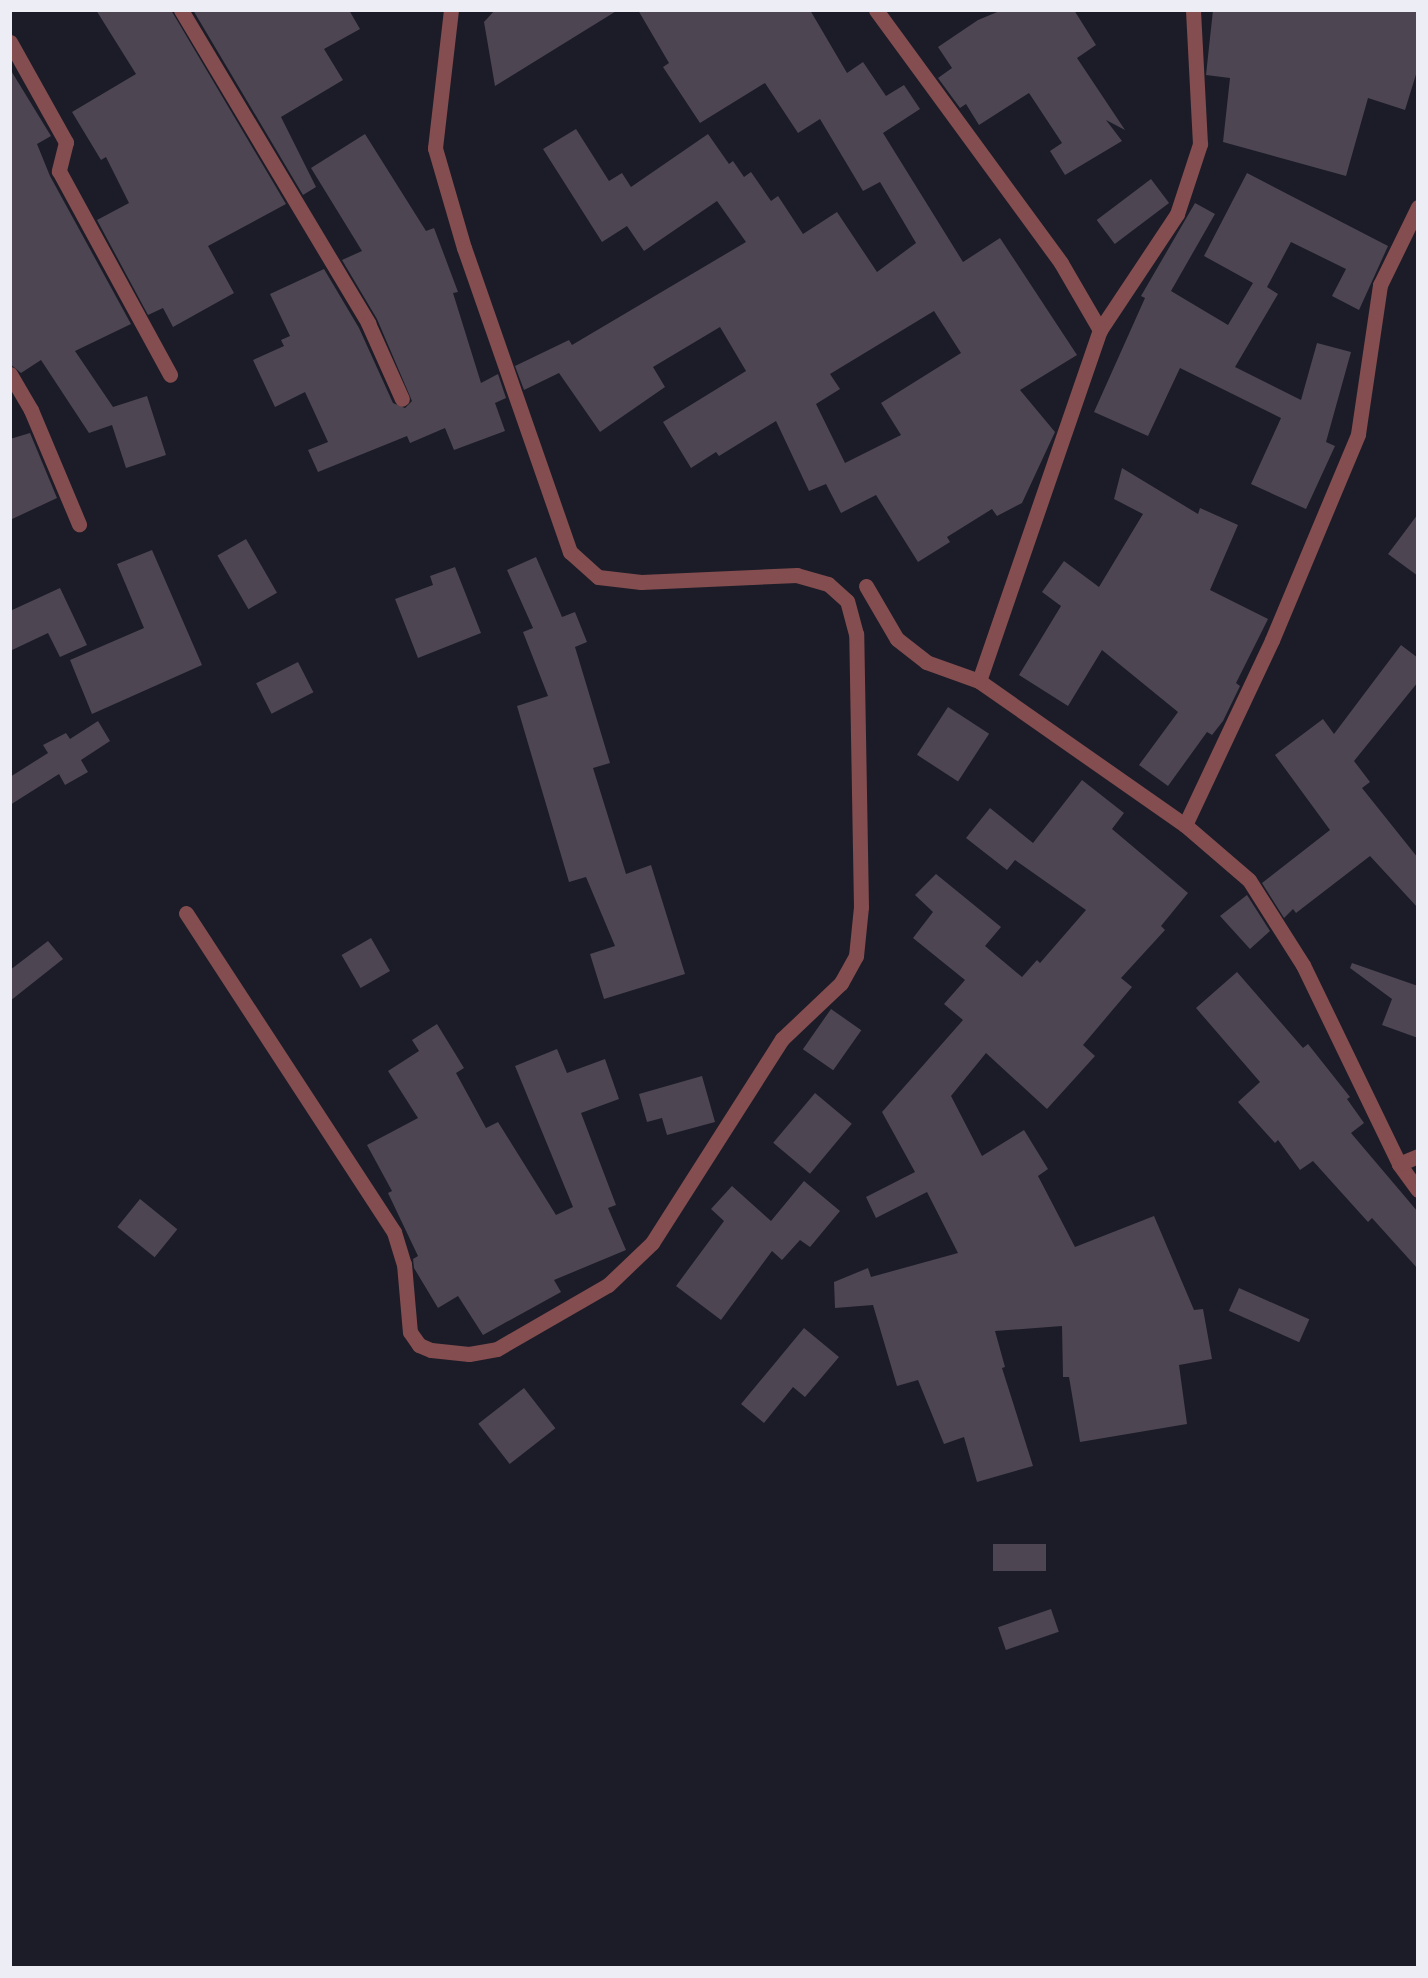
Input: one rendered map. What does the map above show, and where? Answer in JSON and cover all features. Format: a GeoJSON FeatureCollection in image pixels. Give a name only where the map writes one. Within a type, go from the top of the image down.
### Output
{"type":"FeatureCollection","features":[{"type":"Feature","properties":{"kind":"street"},"geometry":{"type":"LineString","coordinates":[[181,10],[368,323],[402,399]]}},
{"type":"Feature","properties":{"kind":"street"},"geometry":{"type":"LineString","coordinates":[[186,913],[394,1232],[404,1264],[408,1313],[415,1339],[431,1350],[469,1354],[497,1349],[608,1285],[652,1243],[782,1039],[841,983],[856,956],[861,907],[856,634],[847,601],[828,584],[797,575],[641,582],[598,577],[570,552],[464,248],[435,148],[452,10]]}},
{"type":"Feature","properties":{"kind":"street"},"geometry":{"type":"LineString","coordinates":[[876,10],[1061,263],[1100,330]]}},
{"type":"Feature","properties":{"kind":"street"},"geometry":{"type":"LineString","coordinates":[[979,681],[1100,330],[1178,214],[1200,144],[1193,10]]}},
{"type":"Feature","properties":{"kind":"street"},"geometry":{"type":"LineString","coordinates":[[10,42],[66,142],[60,171],[170,375]]}},
{"type":"Feature","properties":{"kind":"street"},"geometry":{"type":"LineString","coordinates":[[1185,825],[1272,640],[1358,434],[1380,285],[1418,207]]}},
{"type":"Feature","properties":{"kind":"street"},"geometry":{"type":"LineString","coordinates":[[10,374],[31,410],[79,524]]}},
{"type":"Feature","properties":{"kind":"street"},"geometry":{"type":"LineString","coordinates":[[866,586],[897,639],[926,662],[979,681],[1185,825],[1249,880],[1303,965],[1400,1164],[1418,1190]]}},
{"type":"Feature","properties":{"kind":"street"},"geometry":{"type":"LineString","coordinates":[[1400,1164],[1418,1156]]}},
{"type":"Feature","properties":{"kind":"building"},"geometry":{"type":"Polygon","coordinates":[[[96,10],[171,10],[286,204],[208,246],[234,293],[173,327],[163,308],[148,315],[97,220],[129,203],[106,157],[101,160],[72,112],[136,74],[96,10]]]}},
{"type":"Feature","properties":{"kind":"building"},"geometry":{"type":"Polygon","coordinates":[[[193,10],[349,10],[360,29],[324,49],[343,80],[281,117],[316,187],[303,195],[193,10]]]}},
{"type":"Feature","properties":{"kind":"building"},"geometry":{"type":"Polygon","coordinates":[[[495,10],[618,10],[495,86],[484,22],[495,10]]]}},
{"type":"Feature","properties":{"kind":"building"},"geometry":{"type":"Polygon","coordinates":[[[638,10],[810,10],[847,73],[863,62],[886,96],[904,85],[920,109],[883,133],[963,262],[1000,238],[1077,355],[1020,390],[1055,432],[1022,503],[997,516],[992,509],[947,537],[950,542],[918,562],[876,495],[841,513],[826,484],[809,491],[776,421],[719,456],[716,452],[691,468],[663,422],[746,371],[720,327],[653,367],[665,387],[600,432],[559,373],[524,390],[515,366],[569,340],[572,345],[746,242],[717,201],[644,251],[627,226],[602,242],[543,149],[576,129],[609,181],[622,173],[631,187],[708,134],[729,164],[733,161],[744,177],[751,172],[771,201],[778,196],[803,234],[837,212],[877,272],[916,243],[880,182],[863,191],[820,119],[798,133],[765,83],[700,123],[663,67],[669,63],[638,10]],[[934,311],[830,374],[840,389],[816,404],[845,463],[901,435],[881,403],[961,353],[934,311]]]}},
{"type":"Feature","properties":{"kind":"building"},"geometry":{"type":"Polygon","coordinates":[[[1002,10],[1074,10],[1096,45],[1077,58],[1125,130],[1106,120],[1122,141],[1065,175],[1050,151],[1062,143],[1029,93],[979,125],[966,104],[960,108],[938,78],[952,68],[938,47],[978,20],[1002,10]]]}},
{"type":"Feature","properties":{"kind":"building"},"geometry":{"type":"Polygon","coordinates":[[[1213,10],[1418,10],[1418,68],[1405,110],[1368,98],[1346,176],[1223,142],[1230,78],[1206,75],[1213,10]]]}},
{"type":"Feature","properties":{"kind":"building"},"geometry":{"type":"Polygon","coordinates":[[[10,69],[51,136],[37,144],[50,176],[131,324],[75,351],[113,407],[147,396],[166,455],[126,468],[112,425],[89,433],[41,360],[21,373],[10,364],[10,69]]]}},
{"type":"Feature","properties":{"kind":"building"},"geometry":{"type":"Polygon","coordinates":[[[365,134],[426,231],[434,228],[458,292],[453,293],[481,383],[498,374],[506,398],[495,403],[505,431],[454,450],[445,428],[410,443],[407,436],[318,472],[308,450],[328,442],[305,392],[275,407],[253,360],[284,346],[281,340],[290,336],[270,294],[324,269],[359,328],[393,403],[405,408],[412,401],[377,319],[342,260],[362,251],[311,168],[365,134]]]}},
{"type":"Feature","properties":{"kind":"building"},"geometry":{"type":"Polygon","coordinates":[[[1247,173],[1388,246],[1359,310],[1332,296],[1346,269],[1291,242],[1267,287],[1278,294],[1235,367],[1301,400],[1317,343],[1351,352],[1326,442],[1335,446],[1306,509],[1251,484],[1281,418],[1180,368],[1148,436],[1094,412],[1145,298],[1141,296],[1195,203],[1215,214],[1171,291],[1228,325],[1253,283],[1204,256],[1247,173]]]}},
{"type":"Feature","properties":{"kind":"building"},"geometry":{"type":"Polygon","coordinates":[[[1151,179],[1169,203],[1115,244],[1097,220],[1151,179]]]}},
{"type":"Feature","properties":{"kind":"building"},"geometry":{"type":"Polygon","coordinates":[[[30,433],[57,498],[10,520],[10,439],[30,433]]]}},
{"type":"Feature","properties":{"kind":"building"},"geometry":{"type":"Polygon","coordinates":[[[1122,468],[1198,514],[1200,508],[1238,525],[1210,590],[1268,619],[1236,683],[1240,686],[1223,721],[1212,735],[1207,732],[1168,786],[1139,765],[1178,712],[1102,650],[1068,706],[1019,675],[1061,606],[1042,592],[1064,561],[1099,587],[1143,514],[1114,499],[1122,468]]]}},
{"type":"Feature","properties":{"kind":"building"},"geometry":{"type":"Polygon","coordinates":[[[1418,514],[1418,576],[1388,554],[1418,514]]]}},
{"type":"Feature","properties":{"kind":"building"},"geometry":{"type":"Polygon","coordinates":[[[246,539],[277,593],[248,609],[217,556],[246,539]]]}},
{"type":"Feature","properties":{"kind":"building"},"geometry":{"type":"Polygon","coordinates":[[[152,550],[202,665],[92,714],[70,660],[144,628],[117,564],[152,550]]]}},
{"type":"Feature","properties":{"kind":"building"},"geometry":{"type":"Polygon","coordinates":[[[536,557],[562,617],[575,612],[587,642],[575,647],[610,763],[593,768],[626,874],[651,865],[685,974],[604,999],[590,954],[615,946],[586,877],[569,882],[517,706],[548,696],[523,632],[533,628],[507,570],[536,557]]]}},
{"type":"Feature","properties":{"kind":"building"},"geometry":{"type":"Polygon","coordinates":[[[455,567],[481,633],[418,658],[395,599],[433,585],[430,576],[455,567]]]}},
{"type":"Feature","properties":{"kind":"building"},"geometry":{"type":"Polygon","coordinates":[[[60,588],[87,645],[60,657],[48,633],[10,651],[10,611],[60,588]]]}},
{"type":"Feature","properties":{"kind":"building"},"geometry":{"type":"Polygon","coordinates":[[[1401,645],[1418,658],[1418,682],[1354,761],[1370,782],[1362,788],[1418,858],[1418,908],[1370,856],[1296,913],[1293,909],[1284,918],[1262,883],[1330,830],[1275,755],[1323,719],[1334,734],[1401,645]]]}},
{"type":"Feature","properties":{"kind":"building"},"geometry":{"type":"Polygon","coordinates":[[[298,662],[313,692],[272,714],[256,683],[298,662]]]}},
{"type":"Feature","properties":{"kind":"building"},"geometry":{"type":"Polygon","coordinates":[[[948,707],[989,734],[958,781],[917,755],[948,707]]]}},
{"type":"Feature","properties":{"kind":"building"},"geometry":{"type":"Polygon","coordinates":[[[98,721],[110,741],[81,760],[88,772],[65,785],[59,774],[10,805],[10,777],[48,753],[43,745],[66,733],[70,739],[98,721]]]}},
{"type":"Feature","properties":{"kind":"building"},"geometry":{"type":"Polygon","coordinates":[[[1082,780],[1124,813],[1112,829],[1188,893],[1161,926],[1165,930],[1121,978],[1132,987],[1083,1045],[1095,1056],[1047,1109],[986,1053],[951,1096],[982,1156],[1024,1130],[1048,1169],[1038,1176],[1075,1247],[1154,1216],[1194,1310],[1203,1309],[1212,1359],[1179,1365],[1187,1424],[1080,1442],[1069,1377],[1063,1377],[1062,1326],[995,1331],[1005,1367],[1002,1368],[1033,1466],[977,1482],[964,1437],[944,1444],[918,1380],[897,1386],[873,1305],[835,1308],[834,1282],[868,1268],[871,1277],[958,1253],[927,1192],[876,1218],[866,1197],[915,1172],[882,1112],[963,1020],[944,1004],[965,980],[913,938],[933,912],[915,895],[936,874],[1001,927],[985,946],[1022,977],[1037,960],[1040,963],[1086,910],[1015,860],[1007,870],[966,838],[990,808],[1033,843],[1082,780]]]}},
{"type":"Feature","properties":{"kind":"building"},"geometry":{"type":"Polygon","coordinates":[[[1247,895],[1270,931],[1250,949],[1220,916],[1247,895]]]}},
{"type":"Feature","properties":{"kind":"building"},"geometry":{"type":"Polygon","coordinates":[[[371,938],[390,971],[361,988],[342,955],[371,938]]]}},
{"type":"Feature","properties":{"kind":"building"},"geometry":{"type":"Polygon","coordinates":[[[48,941],[63,959],[10,1001],[10,970],[48,941]]]}},
{"type":"Feature","properties":{"kind":"building"},"geometry":{"type":"Polygon","coordinates":[[[1352,963],[1418,986],[1418,1038],[1382,1025],[1392,999],[1350,968],[1352,963]]]}},
{"type":"Feature","properties":{"kind":"building"},"geometry":{"type":"Polygon","coordinates":[[[1237,972],[1303,1048],[1308,1044],[1350,1097],[1347,1099],[1364,1123],[1351,1133],[1418,1212],[1418,1269],[1372,1218],[1368,1222],[1313,1161],[1300,1170],[1278,1140],[1275,1143],[1238,1102],[1260,1082],[1196,1008],[1237,972]]]}},
{"type":"Feature","properties":{"kind":"building"},"geometry":{"type":"Polygon","coordinates":[[[831,1009],[861,1030],[833,1070],[803,1049],[831,1009]]]}},
{"type":"Feature","properties":{"kind":"building"},"geometry":{"type":"Polygon","coordinates":[[[437,1024],[464,1068],[456,1073],[486,1128],[498,1122],[556,1215],[573,1207],[515,1066],[557,1049],[567,1073],[605,1059],[619,1099],[581,1113],[616,1205],[608,1208],[626,1250],[554,1280],[561,1292],[483,1335],[458,1296],[438,1308],[414,1268],[413,1259],[418,1256],[388,1193],[392,1191],[367,1145],[418,1118],[388,1071],[419,1051],[412,1040],[437,1024]]]}},
{"type":"Feature","properties":{"kind":"building"},"geometry":{"type":"Polygon","coordinates":[[[702,1076],[715,1122],[667,1135],[662,1118],[647,1122],[639,1094],[702,1076]]]}},
{"type":"Feature","properties":{"kind":"building"},"geometry":{"type":"Polygon","coordinates":[[[815,1093],[852,1124],[810,1174],[773,1143],[815,1093]]]}},
{"type":"Feature","properties":{"kind":"building"},"geometry":{"type":"Polygon","coordinates":[[[804,1181],[840,1211],[810,1247],[800,1240],[782,1260],[772,1251],[721,1320],[676,1286],[724,1221],[711,1209],[732,1186],[771,1221],[804,1181]]]}},
{"type":"Feature","properties":{"kind":"building"},"geometry":{"type":"Polygon","coordinates":[[[140,1199],[177,1229],[155,1257],[117,1227],[140,1199]]]}},
{"type":"Feature","properties":{"kind":"building"},"geometry":{"type":"Polygon","coordinates":[[[1239,1288],[1309,1319],[1299,1342],[1229,1311],[1239,1288]]]}},
{"type":"Feature","properties":{"kind":"building"},"geometry":{"type":"Polygon","coordinates":[[[804,1328],[839,1357],[805,1397],[793,1387],[764,1423],[741,1404],[804,1328]]]}},
{"type":"Feature","properties":{"kind":"building"},"geometry":{"type":"Polygon","coordinates":[[[524,1388],[555,1428],[510,1464],[478,1424],[524,1388]]]}},
{"type":"Feature","properties":{"kind":"building"},"geometry":{"type":"Polygon","coordinates":[[[993,1544],[1046,1544],[1046,1571],[993,1571],[993,1544]]]}},
{"type":"Feature","properties":{"kind":"building"},"geometry":{"type":"Polygon","coordinates":[[[1051,1609],[1059,1632],[1006,1650],[998,1627],[1051,1609]]]}}]}
